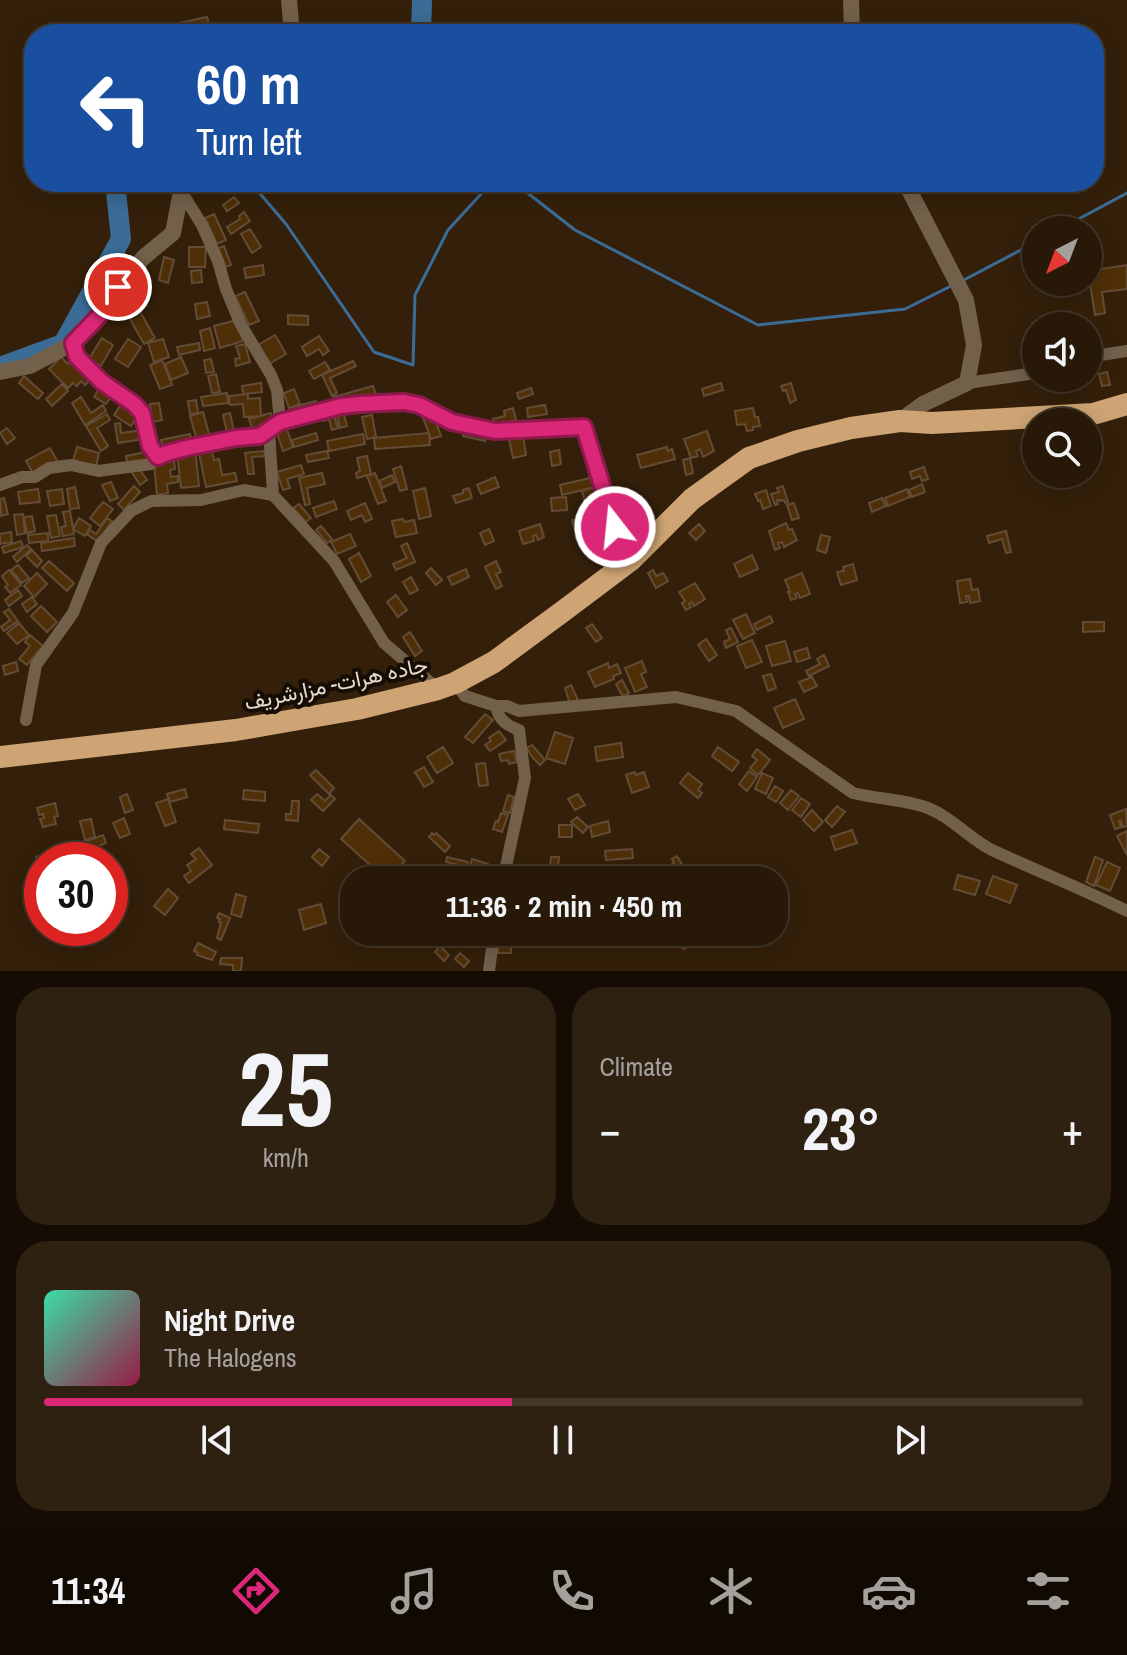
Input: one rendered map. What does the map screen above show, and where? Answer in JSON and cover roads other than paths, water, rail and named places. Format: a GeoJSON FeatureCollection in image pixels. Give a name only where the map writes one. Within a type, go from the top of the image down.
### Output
{"type":"FeatureCollection","features":[{"type":"Feature","properties":{"kind":"highway","name":"جاده هرات- مزارشریف"},"geometry":{"type":"LineString","coordinates":[[0,757],[236,730],[357,709],[446,686],[494,662],[631,560],[692,499],[749,458],[798,441],[851,428],[900,421],[932,423],[1093,414],[1127,404]]}},
{"type":"Feature","properties":{"kind":"street"},"geometry":{"type":"LineString","coordinates":[[289,0],[291,24]]}},
{"type":"Feature","properties":{"kind":"street"},"geometry":{"type":"LineString","coordinates":[[851,0],[852,24]]}},
{"type":"Feature","properties":{"kind":"street"},"geometry":{"type":"LineString","coordinates":[[0,372],[30,366],[73,343],[99,316],[118,287],[144,257],[173,233],[179,192]]}},
{"type":"Feature","properties":{"kind":"street"},"geometry":{"type":"LineString","coordinates":[[183,192],[218,261],[241,325],[277,390],[273,495]]}},
{"type":"Feature","properties":{"kind":"street"},"geometry":{"type":"LineString","coordinates":[[910,192],[966,300],[974,345],[967,383]]}},
{"type":"Feature","properties":{"kind":"street"},"geometry":{"type":"LineString","coordinates":[[73,343],[77,357],[102,382],[142,413],[150,446],[158,457]]}},
{"type":"Feature","properties":{"kind":"street"},"geometry":{"type":"LineString","coordinates":[[1102,355],[1127,351]]}},
{"type":"Feature","properties":{"kind":"street"},"geometry":{"type":"LineString","coordinates":[[900,421],[923,404],[967,383],[1022,375]]}},
{"type":"Feature","properties":{"kind":"street"},"geometry":{"type":"LineString","coordinates":[[0,485],[22,477],[35,477],[49,468],[71,465],[98,471],[151,464],[164,454],[236,438],[260,436],[275,426],[341,406],[404,402],[419,405],[452,422],[495,431],[584,427],[621,549],[631,560]]}},
{"type":"Feature","properties":{"kind":"street"},"geometry":{"type":"LineString","coordinates":[[26,720],[36,665],[73,613],[101,543],[131,511],[151,501],[201,500],[244,490],[273,495],[334,561],[384,643],[465,696],[519,711],[676,697],[736,711],[853,793],[929,808],[990,849],[1127,911]]}},
{"type":"Feature","properties":{"kind":"street"},"geometry":{"type":"LineString","coordinates":[[496,706],[498,716],[519,730],[525,778],[506,866]]}},
{"type":"Feature","properties":{"kind":"street"},"geometry":{"type":"LineString","coordinates":[[489,971],[492,946]]}},
{"type":"Feature","properties":{"kind":"waterway"},"geometry":{"type":"LineString","coordinates":[[421,24],[422,0]]}},
{"type":"Feature","properties":{"kind":"waterway"},"geometry":{"type":"LineString","coordinates":[[0,367],[63,344],[121,239],[116,192]]}},
{"type":"Feature","properties":{"kind":"waterway"},"geometry":{"type":"LineString","coordinates":[[259,192],[286,224],[374,352],[413,365],[415,295],[448,230],[483,192]]}},
{"type":"Feature","properties":{"kind":"waterway"},"geometry":{"type":"LineString","coordinates":[[526,192],[575,230],[758,325],[905,309],[951,286]]}},
{"type":"Feature","properties":{"kind":"waterway"},"geometry":{"type":"LineString","coordinates":[[1084,216],[1127,193]]}},
{"type":"Feature","properties":{"kind":"waterway"},"geometry":{"type":"LineString","coordinates":[[962,281],[1022,249]]}}]}
